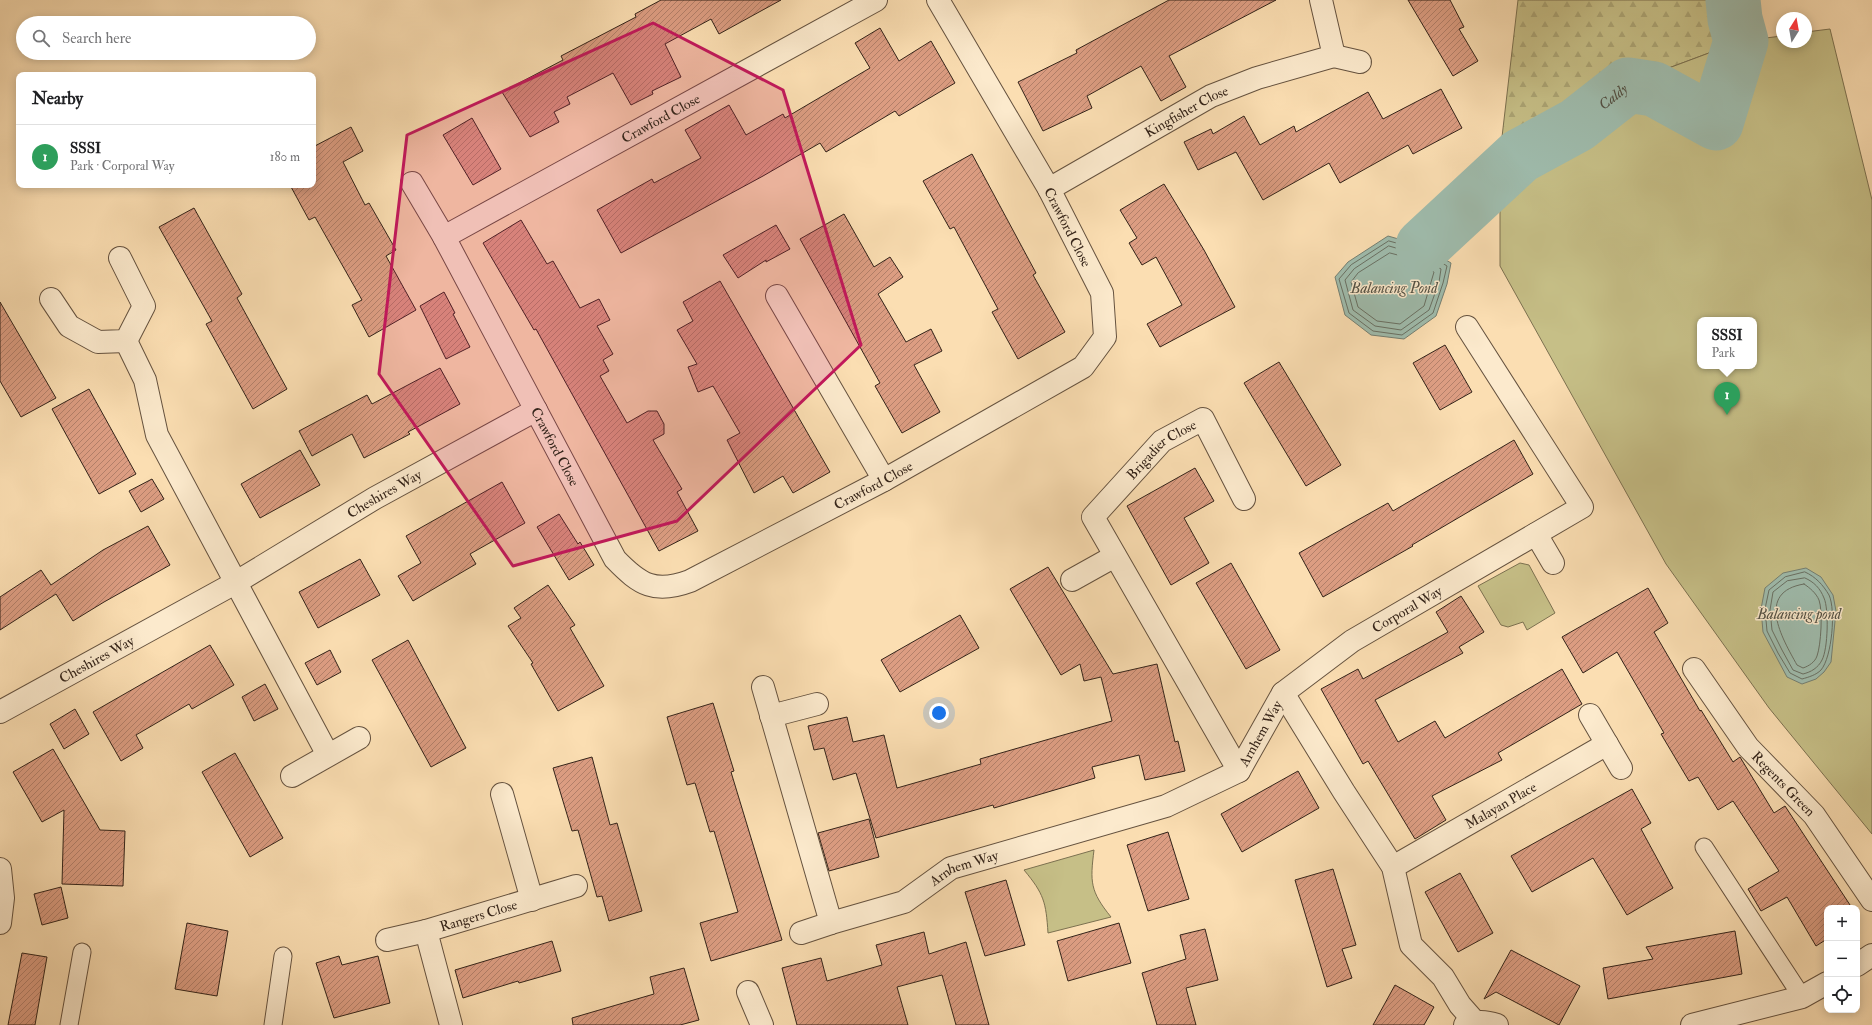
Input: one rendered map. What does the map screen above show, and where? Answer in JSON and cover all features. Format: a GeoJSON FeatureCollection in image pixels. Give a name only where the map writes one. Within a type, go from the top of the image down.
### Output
{"type":"FeatureCollection","features":[{"type":"Feature","properties":{"kind":"street","name":"Crawford Close"},"geometry":{"type":"LineString","coordinates":[[444,237],[876,0]]}},
{"type":"Feature","properties":{"kind":"street","name":"Crawford Close"},"geometry":{"type":"LineString","coordinates":[[412,182],[444,237],[615,559],[634,578],[653,587],[676,586],[690,581],[884,480],[1083,367],[1104,338],[1102,293],[1049,189],[938,0]]}},
{"type":"Feature","properties":{"kind":"street"},"geometry":{"type":"LineString","coordinates":[[1321,0],[1334,56]]}},
{"type":"Feature","properties":{"kind":"street","name":"Kingfisher Close"},"geometry":{"type":"LineString","coordinates":[[1049,189],[1210,96],[1257,78],[1334,56],[1360,62]]}},
{"type":"Feature","properties":{"kind":"street"},"geometry":{"type":"LineString","coordinates":[[120,258],[144,306],[126,341]]}},
{"type":"Feature","properties":{"kind":"street"},"geometry":{"type":"LineString","coordinates":[[777,296],[884,480]]}},
{"type":"Feature","properties":{"kind":"street"},"geometry":{"type":"LineString","coordinates":[[51,299],[69,326],[98,342],[126,341]]}},
{"type":"Feature","properties":{"kind":"street","name":"Corporal Way"},"geometry":{"type":"LineString","coordinates":[[1283,693],[1352,641],[1582,507],[1467,327]]}},
{"type":"Feature","properties":{"kind":"street"},"geometry":{"type":"LineString","coordinates":[[126,341],[145,380],[157,435],[328,756]]}},
{"type":"Feature","properties":{"kind":"street","name":"Cheshires Way"},"geometry":{"type":"LineString","coordinates":[[0,712],[235,583],[375,498],[536,410]]}},
{"type":"Feature","properties":{"kind":"street","name":"Brigadier Close"},"geometry":{"type":"LineString","coordinates":[[1239,771],[1093,517],[1162,441],[1203,419],[1244,499]]}},
{"type":"Feature","properties":{"kind":"street"},"geometry":{"type":"LineString","coordinates":[[1536,534],[1553,563]]}},
{"type":"Feature","properties":{"kind":"street"},"geometry":{"type":"LineString","coordinates":[[1072,580],[1115,556]]}},
{"type":"Feature","properties":{"kind":"street","name":"Regents Green"},"geometry":{"type":"LineString","coordinates":[[1694,669],[1748,747],[1814,815],[1872,900]]}},
{"type":"Feature","properties":{"kind":"street"},"geometry":{"type":"LineString","coordinates":[[763,687],[832,923]]}},
{"type":"Feature","properties":{"kind":"street","name":"Arnhem Way"},"geometry":{"type":"LineString","coordinates":[[801,933],[904,902],[951,868],[1166,806],[1239,771],[1283,693],[1344,792],[1393,867],[1412,945],[1443,977],[1465,1019]]}},
{"type":"Feature","properties":{"kind":"street"},"geometry":{"type":"LineString","coordinates":[[771,716],[817,704]]}},
{"type":"Feature","properties":{"kind":"street"},"geometry":{"type":"LineString","coordinates":[[1590,715],[1621,768]]}},
{"type":"Feature","properties":{"kind":"street"},"geometry":{"type":"LineString","coordinates":[[292,776],[359,738]]}},
{"type":"Feature","properties":{"kind":"street","name":"Malayan Place"},"geometry":{"type":"LineString","coordinates":[[1393,867],[1607,744]]}},
{"type":"Feature","properties":{"kind":"street","name":"Rangers Close"},"geometry":{"type":"LineString","coordinates":[[502,794],[532,900]]}},
{"type":"Feature","properties":{"kind":"street"},"geometry":{"type":"LineString","coordinates":[[0,869],[3,898],[0,923]]}},
{"type":"Feature","properties":{"kind":"street","name":"Rangers Close"},"geometry":{"type":"LineString","coordinates":[[387,940],[426,931],[576,886]]}},
{"type":"Feature","properties":{"kind":"street","name":"Rangers Close"},"geometry":{"type":"LineString","coordinates":[[426,931],[452,1025]]}},
{"type":"Feature","properties":{"kind":"street"},"geometry":{"type":"LineString","coordinates":[[1860,963],[1872,955]]}},
{"type":"Feature","properties":{"kind":"street"},"geometry":{"type":"LineString","coordinates":[[1692,1025],[1802,997],[1824,985]]}},
{"type":"Feature","properties":{"kind":"street"},"geometry":{"type":"LineString","coordinates":[[748,992],[762,1025]]}},
{"type":"Feature","properties":{"kind":"street"},"geometry":{"type":"LineString","coordinates":[[1465,1019],[1498,1025]]}},
{"type":"Feature","properties":{"kind":"lane"},"geometry":{"type":"LineString","coordinates":[[1704,847],[1802,997]]}},
{"type":"Feature","properties":{"kind":"lane"},"geometry":{"type":"LineString","coordinates":[[69,1025],[82,952]]}},
{"type":"Feature","properties":{"kind":"lane"},"geometry":{"type":"LineString","coordinates":[[272,1025],[283,956]]}},
{"type":"Feature","properties":{"kind":"highlighted area"},"geometry":{"type":"Polygon","coordinates":[[[653,23],[783,90],[861,345],[677,521],[513,566],[379,374],[407,135],[653,23]]]}},
{"type":"Feature","properties":{"kind":"green space"},"geometry":{"type":"Polygon","coordinates":[[[1518,0],[1733,0],[1735,19],[1741,41],[1642,78],[1500,154],[1518,0]]]}},
{"type":"Feature","properties":{"kind":"green space"},"geometry":{"type":"Polygon","coordinates":[[[1830,29],[1872,200],[1872,834],[1769,708],[1666,564],[1500,266],[1500,154],[1520,167],[1642,78],[1741,41],[1776,37],[1776,48],[1812,48],[1812,31],[1830,29]]]}},
{"type":"Feature","properties":{"kind":"green space"},"geometry":{"type":"Polygon","coordinates":[[[1520,563],[1529,565],[1555,613],[1527,630],[1523,622],[1508,627],[1501,625],[1478,586],[1520,563]]]}},
{"type":"Feature","properties":{"kind":"green space"},"geometry":{"type":"Polygon","coordinates":[[[1094,850],[1092,870],[1093,886],[1099,900],[1111,917],[1048,933],[1043,899],[1040,892],[1024,870],[1094,850]]]}},
{"type":"Feature","properties":{"kind":"water","name":"Balancing Pond"},"geometry":{"type":"Polygon","coordinates":[[[1388,236],[1423,246],[1451,263],[1447,284],[1436,316],[1404,339],[1371,335],[1345,315],[1335,277],[1348,262],[1388,236]]]}},
{"type":"Feature","properties":{"kind":"water","name":"Balancing pond"},"geometry":{"type":"Polygon","coordinates":[[[1806,568],[1821,577],[1833,595],[1836,611],[1831,662],[1824,672],[1816,679],[1802,684],[1787,677],[1763,632],[1761,609],[1765,588],[1783,573],[1806,568]]]}},
{"type":"Feature","properties":{"kind":"building"},"geometry":{"type":"Polygon","coordinates":[[[661,0],[781,0],[719,34],[711,19],[665,44],[681,77],[652,91],[653,94],[631,105],[613,73],[567,97],[570,104],[554,112],[559,122],[530,137],[502,92],[563,60],[561,56],[636,17],[635,14],[661,0]]]}},
{"type":"Feature","properties":{"kind":"building"},"geometry":{"type":"Polygon","coordinates":[[[1169,0],[1276,0],[1169,56],[1186,87],[1161,101],[1141,66],[1087,96],[1092,108],[1043,131],[1018,82],[1077,53],[1076,50],[1169,0]]]}},
{"type":"Feature","properties":{"kind":"building"},"geometry":{"type":"Polygon","coordinates":[[[1408,0],[1450,0],[1464,27],[1459,29],[1478,61],[1453,76],[1408,0]]]}},
{"type":"Feature","properties":{"kind":"building"},"geometry":{"type":"Polygon","coordinates":[[[880,28],[899,61],[931,41],[955,83],[899,116],[895,111],[826,152],[820,143],[763,176],[621,253],[597,210],[652,179],[654,183],[701,158],[685,130],[729,105],[746,135],[783,114],[785,118],[870,68],[855,43],[880,28]]]}},
{"type":"Feature","properties":{"kind":"building"},"geometry":{"type":"Polygon","coordinates":[[[1441,89],[1462,128],[1413,154],[1408,145],[1340,183],[1329,163],[1263,200],[1236,152],[1198,170],[1184,142],[1211,129],[1213,134],[1244,116],[1260,145],[1294,126],[1296,132],[1368,92],[1383,119],[1441,89]]]}},
{"type":"Feature","properties":{"kind":"building"},"geometry":{"type":"Polygon","coordinates":[[[472,118],[501,169],[473,185],[443,135],[472,118]]]}},
{"type":"Feature","properties":{"kind":"building"},"geometry":{"type":"Polygon","coordinates":[[[351,127],[363,151],[343,162],[365,205],[369,203],[396,250],[386,256],[416,310],[369,337],[352,305],[362,300],[315,217],[309,220],[292,188],[316,188],[316,145],[351,127]]]}},
{"type":"Feature","properties":{"kind":"building"},"geometry":{"type":"Polygon","coordinates":[[[972,154],[1036,273],[1033,275],[1065,332],[1018,359],[992,312],[998,309],[954,227],[950,229],[923,181],[972,154]]]}},
{"type":"Feature","properties":{"kind":"building"},"geometry":{"type":"Polygon","coordinates":[[[1164,184],[1204,250],[1235,307],[1160,347],[1147,324],[1182,305],[1156,257],[1142,265],[1129,243],[1137,238],[1120,210],[1164,184]]]}},
{"type":"Feature","properties":{"kind":"building"},"geometry":{"type":"Polygon","coordinates":[[[194,208],[242,294],[237,298],[287,389],[253,409],[206,324],[212,321],[159,227],[194,208]]]}},
{"type":"Feature","properties":{"kind":"building"},"geometry":{"type":"Polygon","coordinates":[[[844,214],[874,267],[890,257],[903,277],[878,294],[906,342],[931,329],[942,351],[914,365],[940,412],[902,433],[875,386],[880,383],[800,239],[844,214]]]}},
{"type":"Feature","properties":{"kind":"building"},"geometry":{"type":"Polygon","coordinates":[[[521,220],[547,264],[553,261],[580,308],[599,299],[610,320],[597,326],[613,354],[603,360],[609,371],[600,376],[627,423],[648,411],[657,411],[664,424],[664,434],[653,440],[682,489],[677,492],[698,531],[659,551],[536,329],[534,330],[483,243],[521,220]]]}},
{"type":"Feature","properties":{"kind":"building"},"geometry":{"type":"Polygon","coordinates":[[[776,225],[790,249],[766,262],[766,260],[738,278],[723,255],[776,225]]]}},
{"type":"Feature","properties":{"kind":"building"},"geometry":{"type":"Polygon","coordinates":[[[720,281],[830,472],[793,493],[783,476],[754,493],[727,440],[740,433],[713,386],[698,392],[688,367],[697,364],[677,330],[693,321],[683,302],[720,281]]]}},
{"type":"Feature","properties":{"kind":"building"},"geometry":{"type":"Polygon","coordinates":[[[444,292],[455,313],[453,314],[470,347],[446,359],[420,306],[444,292]]]}},
{"type":"Feature","properties":{"kind":"building"},"geometry":{"type":"Polygon","coordinates":[[[0,302],[56,398],[21,417],[0,381],[0,302]]]}},
{"type":"Feature","properties":{"kind":"building"},"geometry":{"type":"Polygon","coordinates":[[[1445,345],[1472,392],[1440,410],[1413,363],[1445,345]]]}},
{"type":"Feature","properties":{"kind":"building"},"geometry":{"type":"Polygon","coordinates":[[[1279,362],[1341,465],[1306,486],[1244,383],[1279,362]]]}},
{"type":"Feature","properties":{"kind":"building"},"geometry":{"type":"Polygon","coordinates":[[[440,368],[460,404],[408,432],[410,434],[364,458],[352,434],[312,456],[299,431],[367,395],[372,404],[440,368]]]}},
{"type":"Feature","properties":{"kind":"building"},"geometry":{"type":"Polygon","coordinates":[[[89,389],[136,474],[99,494],[52,409],[89,389]]]}},
{"type":"Feature","properties":{"kind":"building"},"geometry":{"type":"Polygon","coordinates":[[[1514,440],[1533,474],[1412,545],[1413,546],[1323,597],[1299,553],[1388,503],[1393,511],[1514,440]]]}},
{"type":"Feature","properties":{"kind":"building"},"geometry":{"type":"Polygon","coordinates":[[[300,450],[320,485],[260,518],[241,484],[300,450]]]}},
{"type":"Feature","properties":{"kind":"building"},"geometry":{"type":"Polygon","coordinates":[[[1195,468],[1214,501],[1184,518],[1209,563],[1171,585],[1127,506],[1195,468]]]}},
{"type":"Feature","properties":{"kind":"building"},"geometry":{"type":"Polygon","coordinates":[[[152,479],[164,499],[141,512],[129,491],[152,479]]]}},
{"type":"Feature","properties":{"kind":"building"},"geometry":{"type":"Polygon","coordinates":[[[502,482],[525,523],[470,554],[476,564],[413,601],[398,576],[421,563],[406,536],[502,482]]]}},
{"type":"Feature","properties":{"kind":"building"},"geometry":{"type":"Polygon","coordinates":[[[559,514],[578,544],[580,542],[594,565],[569,580],[537,527],[559,514]]]}},
{"type":"Feature","properties":{"kind":"building"},"geometry":{"type":"Polygon","coordinates":[[[148,526],[170,565],[73,621],[56,594],[0,630],[0,597],[41,570],[51,585],[103,550],[148,526]]]}},
{"type":"Feature","properties":{"kind":"building"},"geometry":{"type":"Polygon","coordinates":[[[360,559],[380,595],[318,628],[299,592],[360,559]]]}},
{"type":"Feature","properties":{"kind":"building"},"geometry":{"type":"Polygon","coordinates":[[[1231,563],[1280,650],[1246,669],[1196,583],[1231,563]]]}},
{"type":"Feature","properties":{"kind":"building"},"geometry":{"type":"Polygon","coordinates":[[[1048,567],[1113,674],[1157,664],[1175,742],[1178,741],[1185,771],[1145,780],[1139,755],[1092,767],[1095,778],[994,808],[993,805],[876,838],[856,773],[833,780],[824,748],[814,750],[808,726],[847,717],[853,742],[884,735],[897,788],[981,764],[980,759],[1112,721],[1101,677],[1084,681],[1080,664],[1061,675],[1010,589],[1048,567]]]}},
{"type":"Feature","properties":{"kind":"building"},"geometry":{"type":"Polygon","coordinates":[[[548,585],[575,625],[570,628],[604,686],[558,711],[531,664],[533,663],[508,626],[521,618],[514,608],[548,585]]]}},
{"type":"Feature","properties":{"kind":"building"},"geometry":{"type":"Polygon","coordinates":[[[1648,588],[1668,623],[1654,632],[1700,711],[1701,710],[1733,762],[1740,757],[1774,813],[1785,806],[1850,905],[1824,905],[1824,941],[1816,946],[1787,897],[1761,911],[1748,889],[1779,871],[1733,801],[1718,810],[1698,777],[1689,781],[1661,734],[1664,733],[1617,652],[1583,673],[1562,637],[1648,588]]]}},
{"type":"Feature","properties":{"kind":"building"},"geometry":{"type":"Polygon","coordinates":[[[1461,596],[1484,632],[1459,647],[1463,653],[1375,700],[1398,742],[1435,721],[1445,738],[1562,669],[1582,704],[1498,753],[1502,760],[1432,796],[1446,820],[1415,839],[1368,761],[1363,764],[1321,689],[1358,669],[1363,679],[1448,632],[1436,612],[1461,596]]]}},
{"type":"Feature","properties":{"kind":"building"},"geometry":{"type":"Polygon","coordinates":[[[960,615],[979,648],[900,692],[881,660],[960,615]]]}},
{"type":"Feature","properties":{"kind":"building"},"geometry":{"type":"Polygon","coordinates":[[[408,640],[466,748],[431,767],[372,660],[408,640]]]}},
{"type":"Feature","properties":{"kind":"building"},"geometry":{"type":"Polygon","coordinates":[[[210,645],[234,685],[192,709],[189,704],[136,735],[143,748],[121,761],[93,712],[210,645]]]}},
{"type":"Feature","properties":{"kind":"building"},"geometry":{"type":"Polygon","coordinates":[[[330,650],[341,672],[317,685],[305,663],[330,650]]]}},
{"type":"Feature","properties":{"kind":"building"},"geometry":{"type":"Polygon","coordinates":[[[265,684],[278,709],[254,721],[242,697],[265,684]]]}},
{"type":"Feature","properties":{"kind":"building"},"geometry":{"type":"Polygon","coordinates":[[[713,703],[734,771],[731,772],[782,940],[711,961],[700,923],[738,912],[714,831],[710,832],[695,783],[687,785],[667,717],[713,703]]]}},
{"type":"Feature","properties":{"kind":"building"},"geometry":{"type":"Polygon","coordinates":[[[75,709],[89,734],[64,749],[50,724],[75,709]]]}},
{"type":"Feature","properties":{"kind":"building"},"geometry":{"type":"Polygon","coordinates":[[[53,749],[100,830],[125,831],[123,886],[62,884],[64,810],[42,822],[13,772],[53,749]]]}},
{"type":"Feature","properties":{"kind":"building"},"geometry":{"type":"Polygon","coordinates":[[[235,753],[283,838],[250,857],[202,772],[235,753]]]}},
{"type":"Feature","properties":{"kind":"building"},"geometry":{"type":"Polygon","coordinates":[[[592,757],[610,825],[617,823],[642,911],[609,921],[602,896],[597,897],[578,830],[572,831],[553,768],[592,757]]]}},
{"type":"Feature","properties":{"kind":"building"},"geometry":{"type":"Polygon","coordinates":[[[1298,771],[1319,808],[1242,852],[1221,814],[1298,771]]]}},
{"type":"Feature","properties":{"kind":"building"},"geometry":{"type":"Polygon","coordinates":[[[1632,789],[1651,823],[1641,829],[1673,888],[1627,915],[1593,858],[1532,892],[1511,856],[1632,789]]]}},
{"type":"Feature","properties":{"kind":"building"},"geometry":{"type":"Polygon","coordinates":[[[869,819],[879,857],[829,871],[818,833],[869,819]]]}},
{"type":"Feature","properties":{"kind":"building"},"geometry":{"type":"Polygon","coordinates":[[[1168,832],[1189,899],[1148,911],[1127,845],[1168,832]]]}},
{"type":"Feature","properties":{"kind":"building"},"geometry":{"type":"Polygon","coordinates":[[[1333,869],[1356,945],[1342,949],[1352,978],[1327,987],[1295,880],[1333,869]]]}},
{"type":"Feature","properties":{"kind":"building"},"geometry":{"type":"Polygon","coordinates":[[[1460,873],[1493,933],[1458,952],[1425,892],[1460,873]]]}},
{"type":"Feature","properties":{"kind":"building"},"geometry":{"type":"Polygon","coordinates":[[[1006,880],[1025,945],[985,956],[965,892],[1006,880]]]}},
{"type":"Feature","properties":{"kind":"building"},"geometry":{"type":"Polygon","coordinates":[[[61,887],[68,918],[42,925],[34,894],[61,887]]]}},
{"type":"Feature","properties":{"kind":"building"},"geometry":{"type":"Polygon","coordinates":[[[187,923],[228,931],[217,996],[175,989],[187,923]]]}},
{"type":"Feature","properties":{"kind":"building"},"geometry":{"type":"Polygon","coordinates":[[[1119,923],[1131,963],[1068,981],[1057,941],[1119,923]]]}},
{"type":"Feature","properties":{"kind":"building"},"geometry":{"type":"Polygon","coordinates":[[[1205,929],[1218,980],[1186,988],[1196,1025],[1157,1025],[1142,973],[1186,959],[1180,935],[1205,929]]]}},
{"type":"Feature","properties":{"kind":"building"},"geometry":{"type":"Polygon","coordinates":[[[1735,931],[1742,974],[1608,999],[1603,968],[1653,959],[1646,947],[1735,931]]]}},
{"type":"Feature","properties":{"kind":"building"},"geometry":{"type":"Polygon","coordinates":[[[924,932],[929,954],[966,942],[989,1025],[956,1025],[942,975],[897,987],[908,1025],[797,1025],[782,968],[821,958],[827,981],[882,965],[876,945],[924,932]]]}},
{"type":"Feature","properties":{"kind":"building"},"geometry":{"type":"Polygon","coordinates":[[[552,941],[561,971],[519,983],[518,981],[463,998],[455,970],[552,941]]]}},
{"type":"Feature","properties":{"kind":"building"},"geometry":{"type":"Polygon","coordinates":[[[1511,950],[1580,986],[1559,1025],[1496,992],[1484,999],[1511,950]]]}},
{"type":"Feature","properties":{"kind":"building"},"geometry":{"type":"Polygon","coordinates":[[[22,953],[47,957],[35,1025],[8,1025],[22,953]]]}},
{"type":"Feature","properties":{"kind":"building"},"geometry":{"type":"Polygon","coordinates":[[[339,956],[342,965],[378,956],[390,1003],[334,1018],[316,963],[339,956]]]}},
{"type":"Feature","properties":{"kind":"building"},"geometry":{"type":"Polygon","coordinates":[[[684,968],[699,1020],[680,1025],[573,1025],[572,1018],[654,994],[650,977],[684,968]]]}},
{"type":"Feature","properties":{"kind":"building"},"geometry":{"type":"Polygon","coordinates":[[[1395,985],[1434,1007],[1424,1025],[1373,1025],[1395,985]]]}},
{"type":"Feature","properties":{"kind":"waterway","name":"Caldy"},"geometry":{"type":"LineString","coordinates":[[1423,246],[1520,156],[1577,125],[1628,85],[1654,89],[1716,123],[1741,41],[1735,19],[1733,0]]}},
{"type":"Feature","properties":{"kind":"place","name":"SSSI"},"geometry":{"type":"Point","coordinates":[1727,415]}}]}
